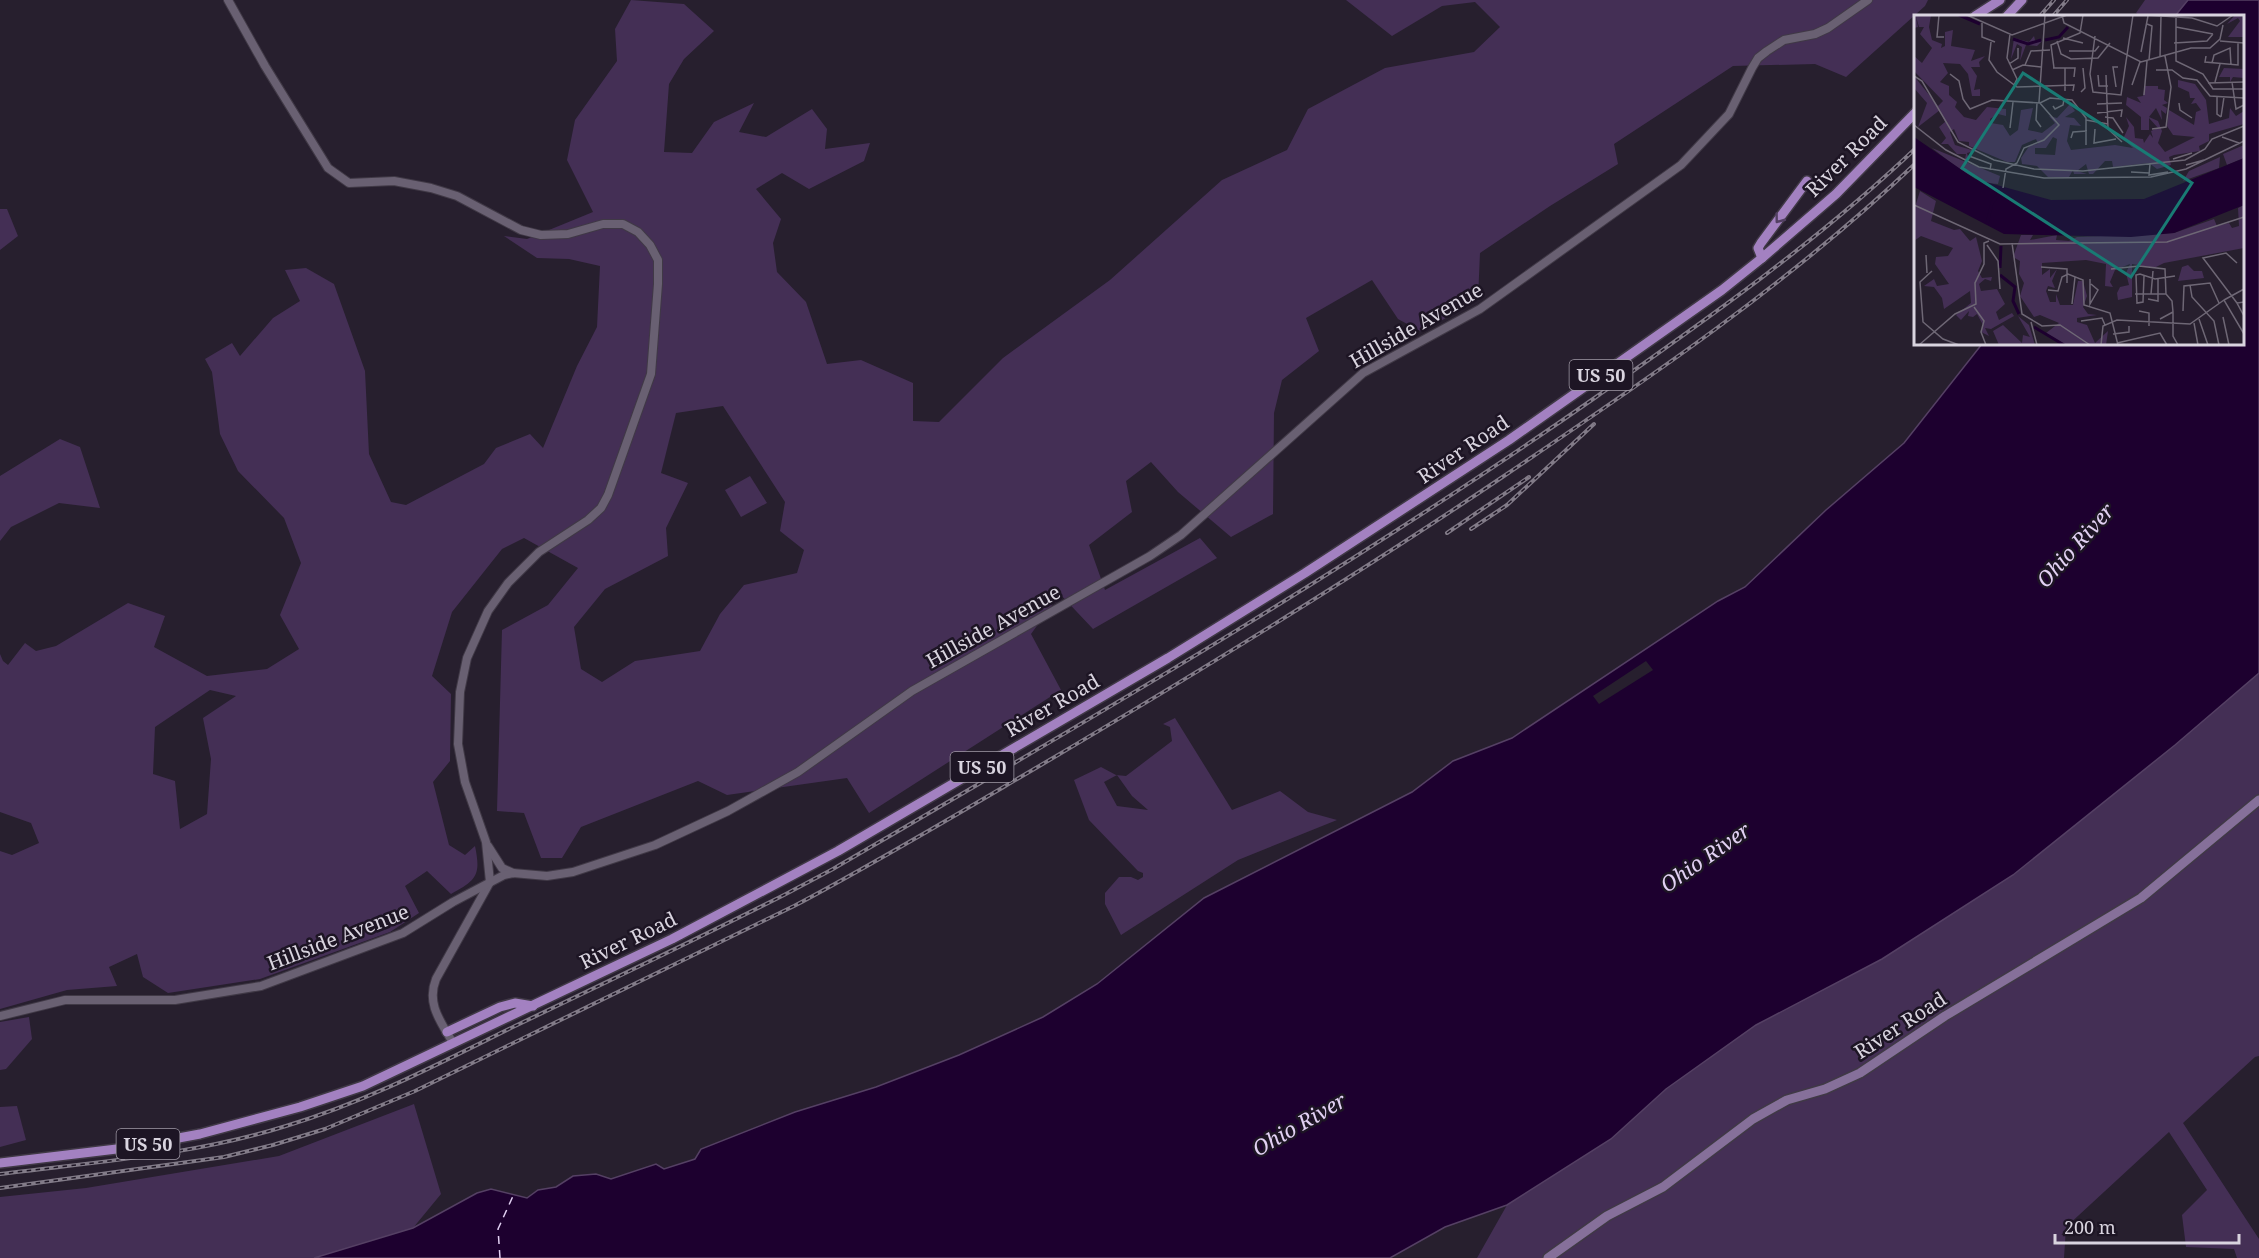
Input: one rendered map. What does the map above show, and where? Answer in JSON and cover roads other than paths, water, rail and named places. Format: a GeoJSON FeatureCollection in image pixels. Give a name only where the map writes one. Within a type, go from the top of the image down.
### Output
{"type":"FeatureCollection","features":[{"type":"Feature","properties":{"kind":"main road"},"geometry":{"type":"LineString","coordinates":[[1977,15],[2000,0]]}},
{"type":"Feature","properties":{"kind":"main road"},"geometry":{"type":"LineString","coordinates":[[2008,15],[2022,0]]}},
{"type":"Feature","properties":{"kind":"main road","name":"River Road"},"geometry":{"type":"LineString","coordinates":[[0,1163],[152,1144],[238,1125],[363,1086],[672,939],[828,856],[1176,653],[1314,567],[1509,440],[1722,290],[1762,258],[1836,194],[1914,114]]}},
{"type":"Feature","properties":{"kind":"main road"},"geometry":{"type":"LineString","coordinates":[[1762,258],[1758,248],[1807,181]]}},
{"type":"Feature","properties":{"kind":"main road","name":"River Road"},"geometry":{"type":"LineString","coordinates":[[1548,1258],[1607,1216],[1663,1187],[1752,1119],[1787,1100],[1825,1089],[1860,1073],[1945,1016],[2141,898],[2259,800]]}},
{"type":"Feature","properties":{"kind":"main road"},"geometry":{"type":"LineString","coordinates":[[447,1032],[500,1007],[515,1003],[533,1006]]}},
{"type":"Feature","properties":{"kind":"street"},"geometry":{"type":"LineString","coordinates":[[228,0],[265,66],[328,168],[349,183],[394,181],[431,188],[457,196],[521,230],[541,235],[568,234],[603,224],[623,224],[644,238],[658,260],[651,374],[608,495],[601,508],[588,520],[539,552],[508,583],[488,611],[467,658],[460,692],[458,744],[465,782],[486,842],[502,868],[513,873]]}},
{"type":"Feature","properties":{"kind":"street","name":"Hillside Avenue"},"geometry":{"type":"LineString","coordinates":[[0,1016],[65,1000],[175,1000],[261,986],[403,933],[463,896],[513,873],[547,876],[573,872],[655,845],[728,811],[798,772],[912,691],[1150,556],[1181,535],[1363,373],[1480,309],[1681,165],[1729,114],[1758,58],[1784,40],[1815,34],[1868,0]]}},
{"type":"Feature","properties":{"kind":"street"},"geometry":{"type":"LineString","coordinates":[[453,1043],[434,1009],[433,990],[436,979],[490,882],[486,842]]}},
{"type":"Feature","properties":{"kind":"street"},"geometry":{"type":"LineString","coordinates":[[463,896],[476,907]]}},
{"type":"Feature","properties":{"kind":"water","name":"Ohio River"},"geometry":{"type":"Polygon","coordinates":[[[2188,0],[2259,0],[2259,673],[2175,745],[2013,875],[1882,959],[1756,1025],[1666,1089],[1611,1139],[1507,1205],[1445,1227],[1390,1258],[314,1258],[413,1228],[477,1193],[491,1189],[527,1198],[538,1190],[556,1187],[573,1176],[596,1174],[611,1179],[656,1164],[664,1169],[695,1159],[701,1149],[795,1112],[876,1087],[959,1055],[1043,1017],[1097,984],[1204,898],[1412,792],[1453,761],[1512,738],[1718,601],[1745,587],[1826,510],[1904,443],[1981,345],[2244,345],[2244,15],[2176,15],[2188,0]]]}},
{"type":"Feature","properties":{"kind":"railway"},"geometry":{"type":"LineString","coordinates":[[2041,15],[2054,0]]}},
{"type":"Feature","properties":{"kind":"railway"},"geometry":{"type":"LineString","coordinates":[[2054,15],[2067,0]]}},
{"type":"Feature","properties":{"kind":"railway"},"geometry":{"type":"LineString","coordinates":[[0,1174],[180,1151],[251,1136],[316,1116],[374,1094],[431,1068],[833,869],[1219,641],[1315,582],[1503,460],[1638,368],[1801,248],[1914,150]]}},
{"type":"Feature","properties":{"kind":"railway"},"geometry":{"type":"LineString","coordinates":[[0,1188],[224,1157],[325,1129],[415,1091],[794,906],[918,837],[1158,696],[1445,516],[1715,330],[1818,250],[1914,165]]}},
{"type":"Feature","properties":{"kind":"railway"},"geometry":{"type":"LineString","coordinates":[[1471,529],[1507,505],[1594,424]]}},
{"type":"Feature","properties":{"kind":"railway"},"geometry":{"type":"LineString","coordinates":[[1447,533],[1529,477]]}}]}
